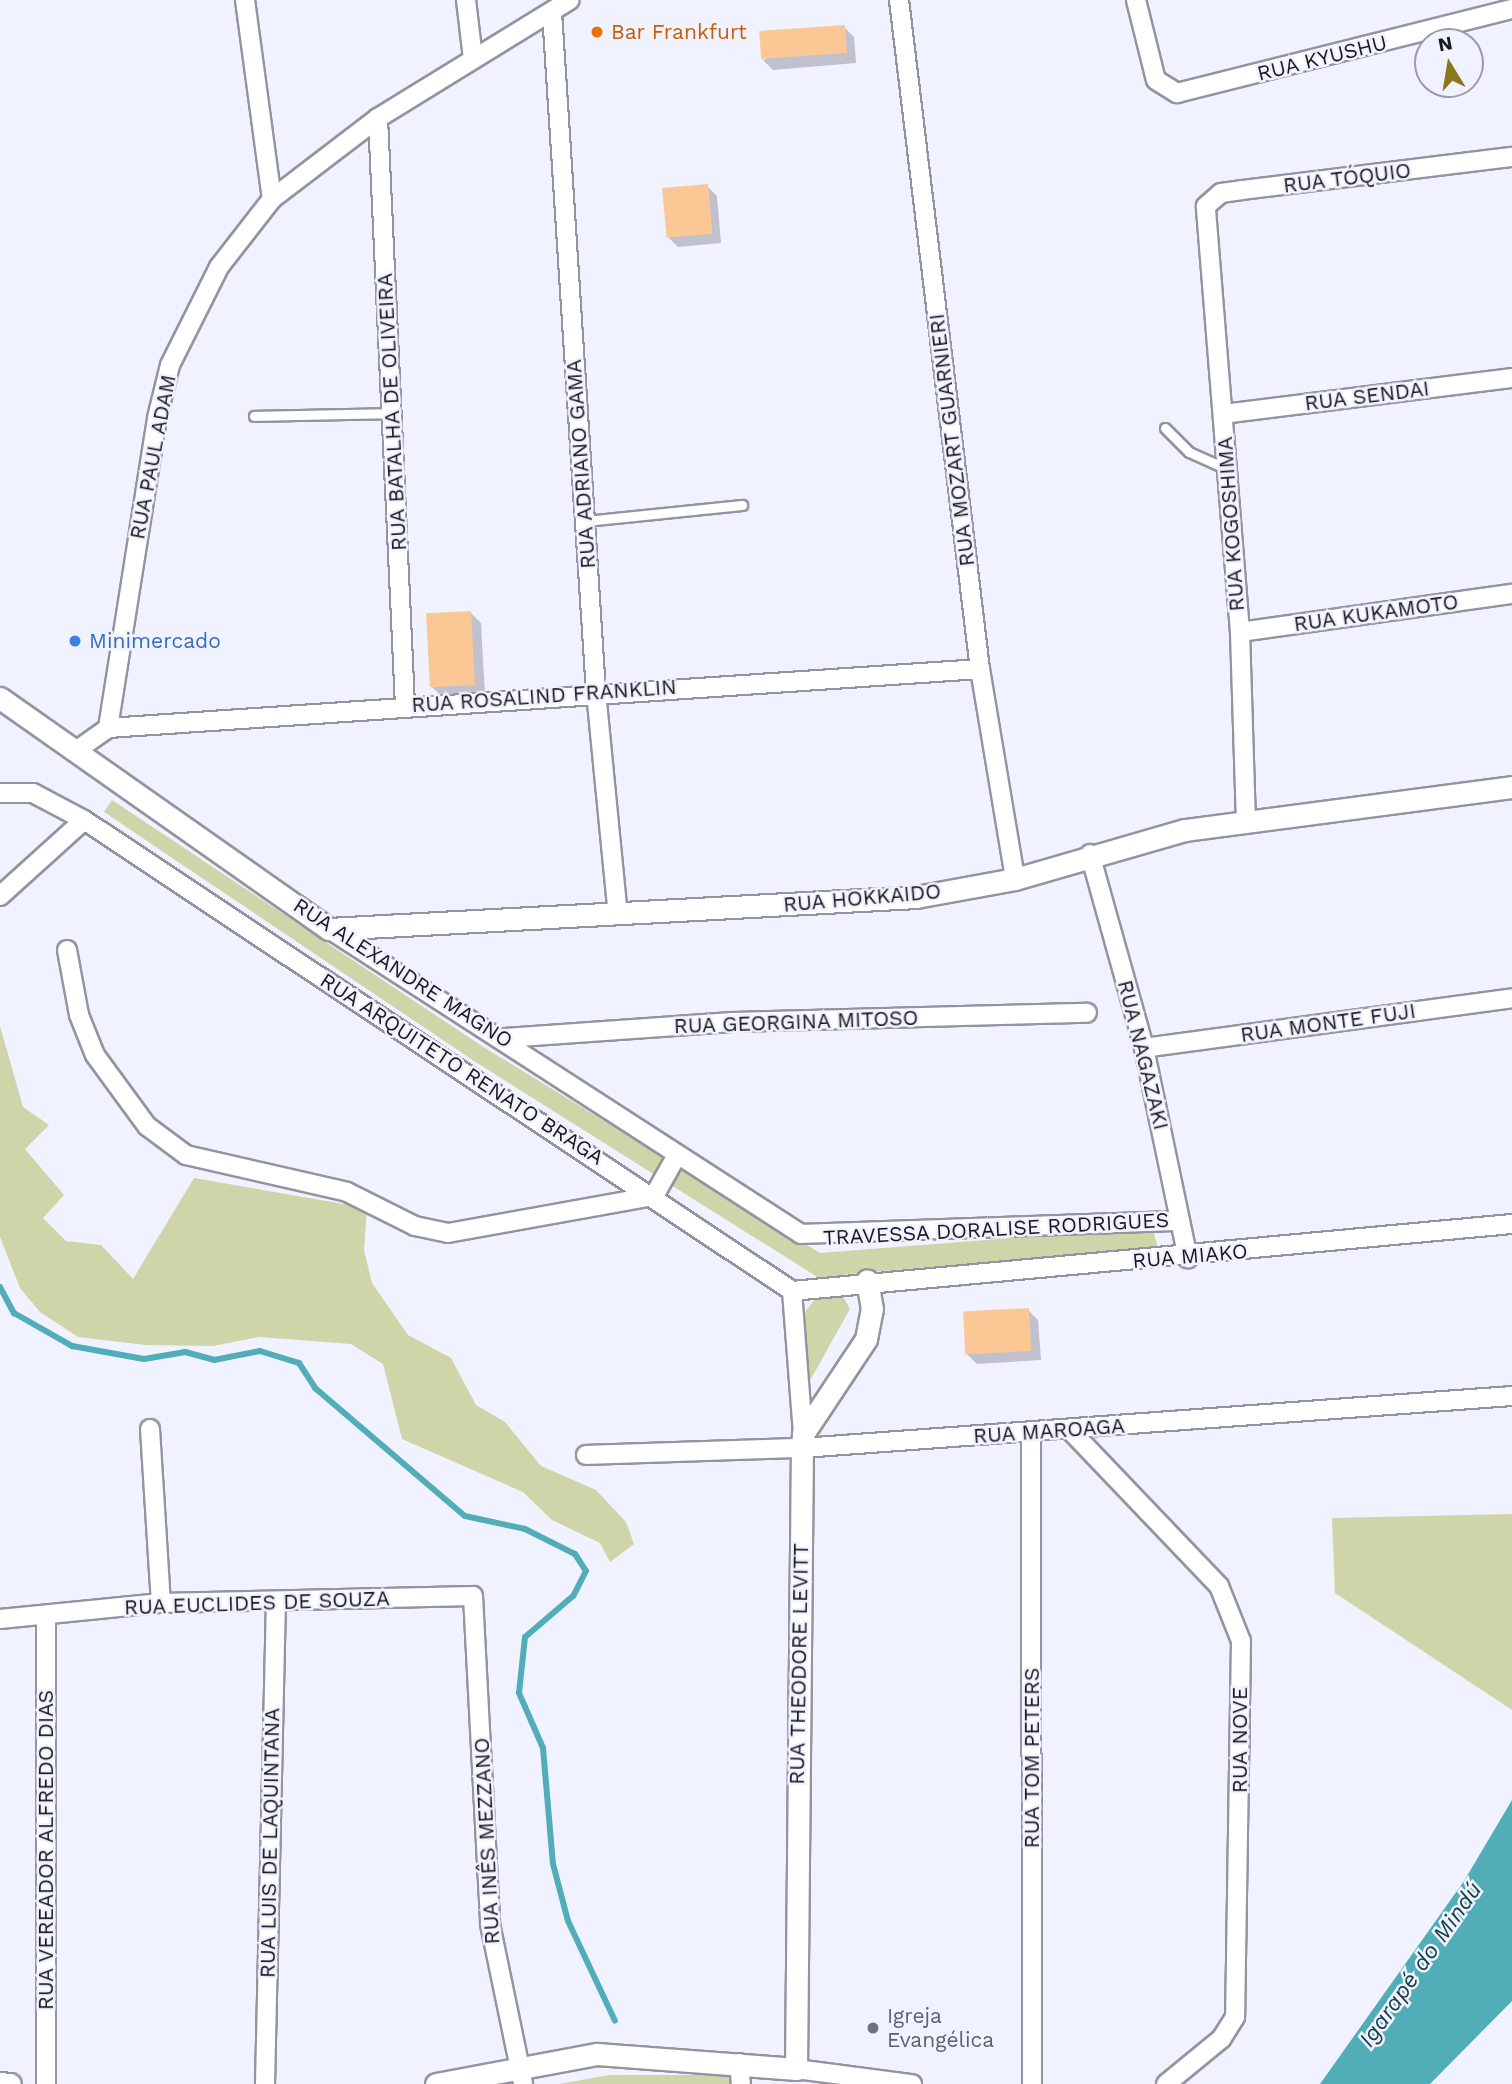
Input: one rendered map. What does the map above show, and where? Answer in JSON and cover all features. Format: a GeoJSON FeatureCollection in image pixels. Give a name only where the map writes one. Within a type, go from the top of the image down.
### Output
{"type":"FeatureCollection","features":[{"type":"Feature","properties":{"kind":"street"},"geometry":{"type":"LineString","coordinates":[[245,0],[272,200]]}},
{"type":"Feature","properties":{"kind":"street"},"geometry":{"type":"LineString","coordinates":[[466,0],[473,59]]}},
{"type":"Feature","properties":{"kind":"street","name":"RUA PAUL ADAM"},"geometry":{"type":"LineString","coordinates":[[108,728],[170,365],[197,301],[272,200],[378,118],[570,0]]}},
{"type":"Feature","properties":{"kind":"street","name":"RUA MOZART GUARNIERI"},"geometry":{"type":"LineString","coordinates":[[899,0],[980,669],[1015,879]]}},
{"type":"Feature","properties":{"kind":"street","name":"RUA KYUSHU"},"geometry":{"type":"LineString","coordinates":[[1136,0],[1156,80],[1177,93],[1512,9]]}},
{"type":"Feature","properties":{"kind":"street","name":"RUA ADRIANO GAMA"},"geometry":{"type":"LineString","coordinates":[[552,12],[597,692],[618,915]]}},
{"type":"Feature","properties":{"kind":"street","name":"RUA BATALHA DE OLIVEIRA"},"geometry":{"type":"LineString","coordinates":[[378,118],[405,705]]}},
{"type":"Feature","properties":{"kind":"street","name":"RUA TÓQUIO"},"geometry":{"type":"LineString","coordinates":[[1205,225],[1206,206],[1221,193],[1512,157]]}},
{"type":"Feature","properties":{"kind":"street","name":"RUA KOGOSHIMA"},"geometry":{"type":"LineString","coordinates":[[1205,225],[1240,632],[1246,823]]}},
{"type":"Feature","properties":{"kind":"street","name":"RUA SENDAI"},"geometry":{"type":"LineString","coordinates":[[1223,414],[1512,378]]}},
{"type":"Feature","properties":{"kind":"street","name":"RUA KUKAMOTO"},"geometry":{"type":"LineString","coordinates":[[1240,632],[1512,594]]}},
{"type":"Feature","properties":{"kind":"street","name":"RUA ROSALIND FRANKLIN"},"geometry":{"type":"LineString","coordinates":[[108,728],[597,692],[980,669]]}},
{"type":"Feature","properties":{"kind":"street","name":"RUA ALEXANDRE MAGNO"},"geometry":{"type":"LineString","coordinates":[[0,698],[329,929],[505,1038],[677,1155],[812,1238]]}},
{"type":"Feature","properties":{"kind":"street"},"geometry":{"type":"LineString","coordinates":[[77,750],[108,728]]}},
{"type":"Feature","properties":{"kind":"street"},"geometry":{"type":"LineString","coordinates":[[0,779],[33,793]]}},
{"type":"Feature","properties":{"kind":"street","name":"RUA HOKKAIDO"},"geometry":{"type":"LineString","coordinates":[[329,929],[915,897],[1015,879],[1090,854],[1246,823],[1512,787]]}},
{"type":"Feature","properties":{"kind":"street"},"geometry":{"type":"LineString","coordinates":[[0,793],[33,793]]}},
{"type":"Feature","properties":{"kind":"street","name":"RUA ARQUITETO RENATO BRAGA"},"geometry":{"type":"LineString","coordinates":[[33,793],[84,820],[654,1196],[792,1291]]}},
{"type":"Feature","properties":{"kind":"street"},"geometry":{"type":"LineString","coordinates":[[0,897],[84,820]]}},
{"type":"Feature","properties":{"kind":"street","name":"RUA NAGAZAKI"},"geometry":{"type":"LineString","coordinates":[[1090,854],[1144,1048],[1188,1258]]}},
{"type":"Feature","properties":{"kind":"street"},"geometry":{"type":"LineString","coordinates":[[67,950],[79,1015],[96,1055],[147,1126],[186,1155],[346,1192],[415,1226],[448,1233],[654,1196],[677,1155]]}},
{"type":"Feature","properties":{"kind":"street","name":"RUA MONTE FUJI"},"geometry":{"type":"LineString","coordinates":[[1144,1048],[1512,998]]}},
{"type":"Feature","properties":{"kind":"street","name":"RUA GEORGINA MITOSO"},"geometry":{"type":"LineString","coordinates":[[505,1038],[732,1022],[1087,1013]]}},
{"type":"Feature","properties":{"kind":"street","name":"TRAVESSA DORALISE RODRIGUES"},"geometry":{"type":"LineString","coordinates":[[812,1238],[1180,1221]]}},
{"type":"Feature","properties":{"kind":"street","name":"RUA MIAKO"},"geometry":{"type":"LineString","coordinates":[[867,1280],[1188,1258],[1512,1224]]}},
{"type":"Feature","properties":{"kind":"street"},"geometry":{"type":"LineString","coordinates":[[867,1280],[872,1309],[866,1339],[802,1441],[792,1291],[867,1280]]}},
{"type":"Feature","properties":{"kind":"street","name":"RUA MAROAGA"},"geometry":{"type":"LineString","coordinates":[[586,1455],[802,1441],[1070,1430],[1512,1396]]}},
{"type":"Feature","properties":{"kind":"street"},"geometry":{"type":"LineString","coordinates":[[150,1429],[162,1603]]}},
{"type":"Feature","properties":{"kind":"street","name":"RUA NOVE"},"geometry":{"type":"LineString","coordinates":[[1070,1430],[1219,1586],[1241,1641],[1235,2017],[1221,2039],[1166,2084]]}},
{"type":"Feature","properties":{"kind":"street","name":"RUA TOM PETERS"},"geometry":{"type":"LineString","coordinates":[[1031,1432],[1032,2084]]}},
{"type":"Feature","properties":{"kind":"street","name":"RUA THEODORE LEVITT"},"geometry":{"type":"LineString","coordinates":[[796,2069],[802,1441]]}},
{"type":"Feature","properties":{"kind":"street","name":"RUA EUCLIDES DE SOUZA"},"geometry":{"type":"LineString","coordinates":[[0,1619],[162,1603],[473,1596]]}},
{"type":"Feature","properties":{"kind":"street","name":"RUA INÊS MEZZANO"},"geometry":{"type":"LineString","coordinates":[[473,1596],[489,1924],[522,2076]]}},
{"type":"Feature","properties":{"kind":"street","name":"RUA LUIS DE LAQUINTANA"},"geometry":{"type":"LineString","coordinates":[[265,2084],[275,1602]]}},
{"type":"Feature","properties":{"kind":"street","name":"RUA VEREADOR ALFREDO DIAS"},"geometry":{"type":"LineString","coordinates":[[46,1616],[46,2084]]}},
{"type":"Feature","properties":{"kind":"street"},"geometry":{"type":"LineString","coordinates":[[436,2084],[522,2076],[610,2054],[740,2074],[796,2069],[912,2084]]}},
{"type":"Feature","properties":{"kind":"street"},"geometry":{"type":"LineString","coordinates":[[0,2083],[10,2084]]}},
{"type":"Feature","properties":{"kind":"lane"},"geometry":{"type":"LineString","coordinates":[[254,416],[391,413]]}},
{"type":"Feature","properties":{"kind":"lane"},"geometry":{"type":"LineString","coordinates":[[1165,428],[1189,453],[1227,470]]}},
{"type":"Feature","properties":{"kind":"lane"},"geometry":{"type":"LineString","coordinates":[[585,521],[742,505]]}},
{"type":"Feature","properties":{"kind":"green space"},"geometry":{"type":"Polygon","coordinates":[[[112,800],[485,1048],[820,1253],[1152,1227],[1158,1248],[847,1274],[837,1286],[850,1309],[802,1395],[799,1320],[827,1283],[474,1061],[104,812],[112,800]]]}},
{"type":"Feature","properties":{"kind":"green space"},"geometry":{"type":"Polygon","coordinates":[[[0,1026],[23,1107],[49,1125],[25,1149],[64,1195],[43,1218],[66,1241],[101,1245],[133,1279],[194,1178],[367,1208],[364,1250],[372,1283],[408,1335],[451,1358],[476,1405],[505,1422],[541,1466],[596,1490],[626,1522],[634,1544],[610,1562],[600,1543],[552,1520],[523,1492],[402,1439],[383,1364],[351,1344],[259,1337],[213,1346],[145,1345],[78,1337],[40,1312],[20,1288],[0,1237],[0,1026]]]}},
{"type":"Feature","properties":{"kind":"green space"},"geometry":{"type":"Polygon","coordinates":[[[1512,1514],[1512,1710],[1335,1593],[1332,1518],[1512,1514]]]}},
{"type":"Feature","properties":{"kind":"green space"},"geometry":{"type":"Polygon","coordinates":[[[609,2075],[734,2075],[734,2084],[559,2084],[609,2075]]]}},
{"type":"Feature","properties":{"kind":"water","name":"Igarapé do Mindú"},"geometry":{"type":"Polygon","coordinates":[[[1512,1800],[1512,2001],[1430,2084],[1320,2084],[1464,1881],[1512,1800]]]}},
{"type":"Feature","properties":{"kind":"building"},"geometry":{"type":"Polygon","coordinates":[[[845,25],[847,53],[761,59],[759,31],[845,25]]]}},
{"type":"Feature","properties":{"kind":"building"},"geometry":{"type":"Polygon","coordinates":[[[708,184],[712,234],[667,238],[662,188],[708,184]]]}},
{"type":"Feature","properties":{"kind":"building"},"geometry":{"type":"Polygon","coordinates":[[[471,611],[475,685],[430,687],[426,613],[471,611]]]}},
{"type":"Feature","properties":{"kind":"building"},"geometry":{"type":"Polygon","coordinates":[[[1029,1308],[1031,1351],[965,1354],[963,1311],[1029,1308]]]}},
{"type":"Feature","properties":{"kind":"waterway"},"geometry":{"type":"LineString","coordinates":[[0,1287],[14,1313],[72,1346],[144,1359],[185,1352],[214,1360],[260,1351],[299,1363],[315,1388],[465,1516],[525,1529],[575,1554],[586,1571],[573,1596],[525,1637],[519,1693],[543,1748],[553,1864],[568,1921],[615,2021]]}},
{"type":"Feature","properties":{"kind":"place","name":"Bar Frankfurt"},"geometry":{"type":"Point","coordinates":[597,32]}},
{"type":"Feature","properties":{"kind":"place","name":"Minimercado"},"geometry":{"type":"Point","coordinates":[75,641]}},
{"type":"Feature","properties":{"kind":"place","name":"Igreja Evangélica"},"geometry":{"type":"Point","coordinates":[873,2028]}}]}
